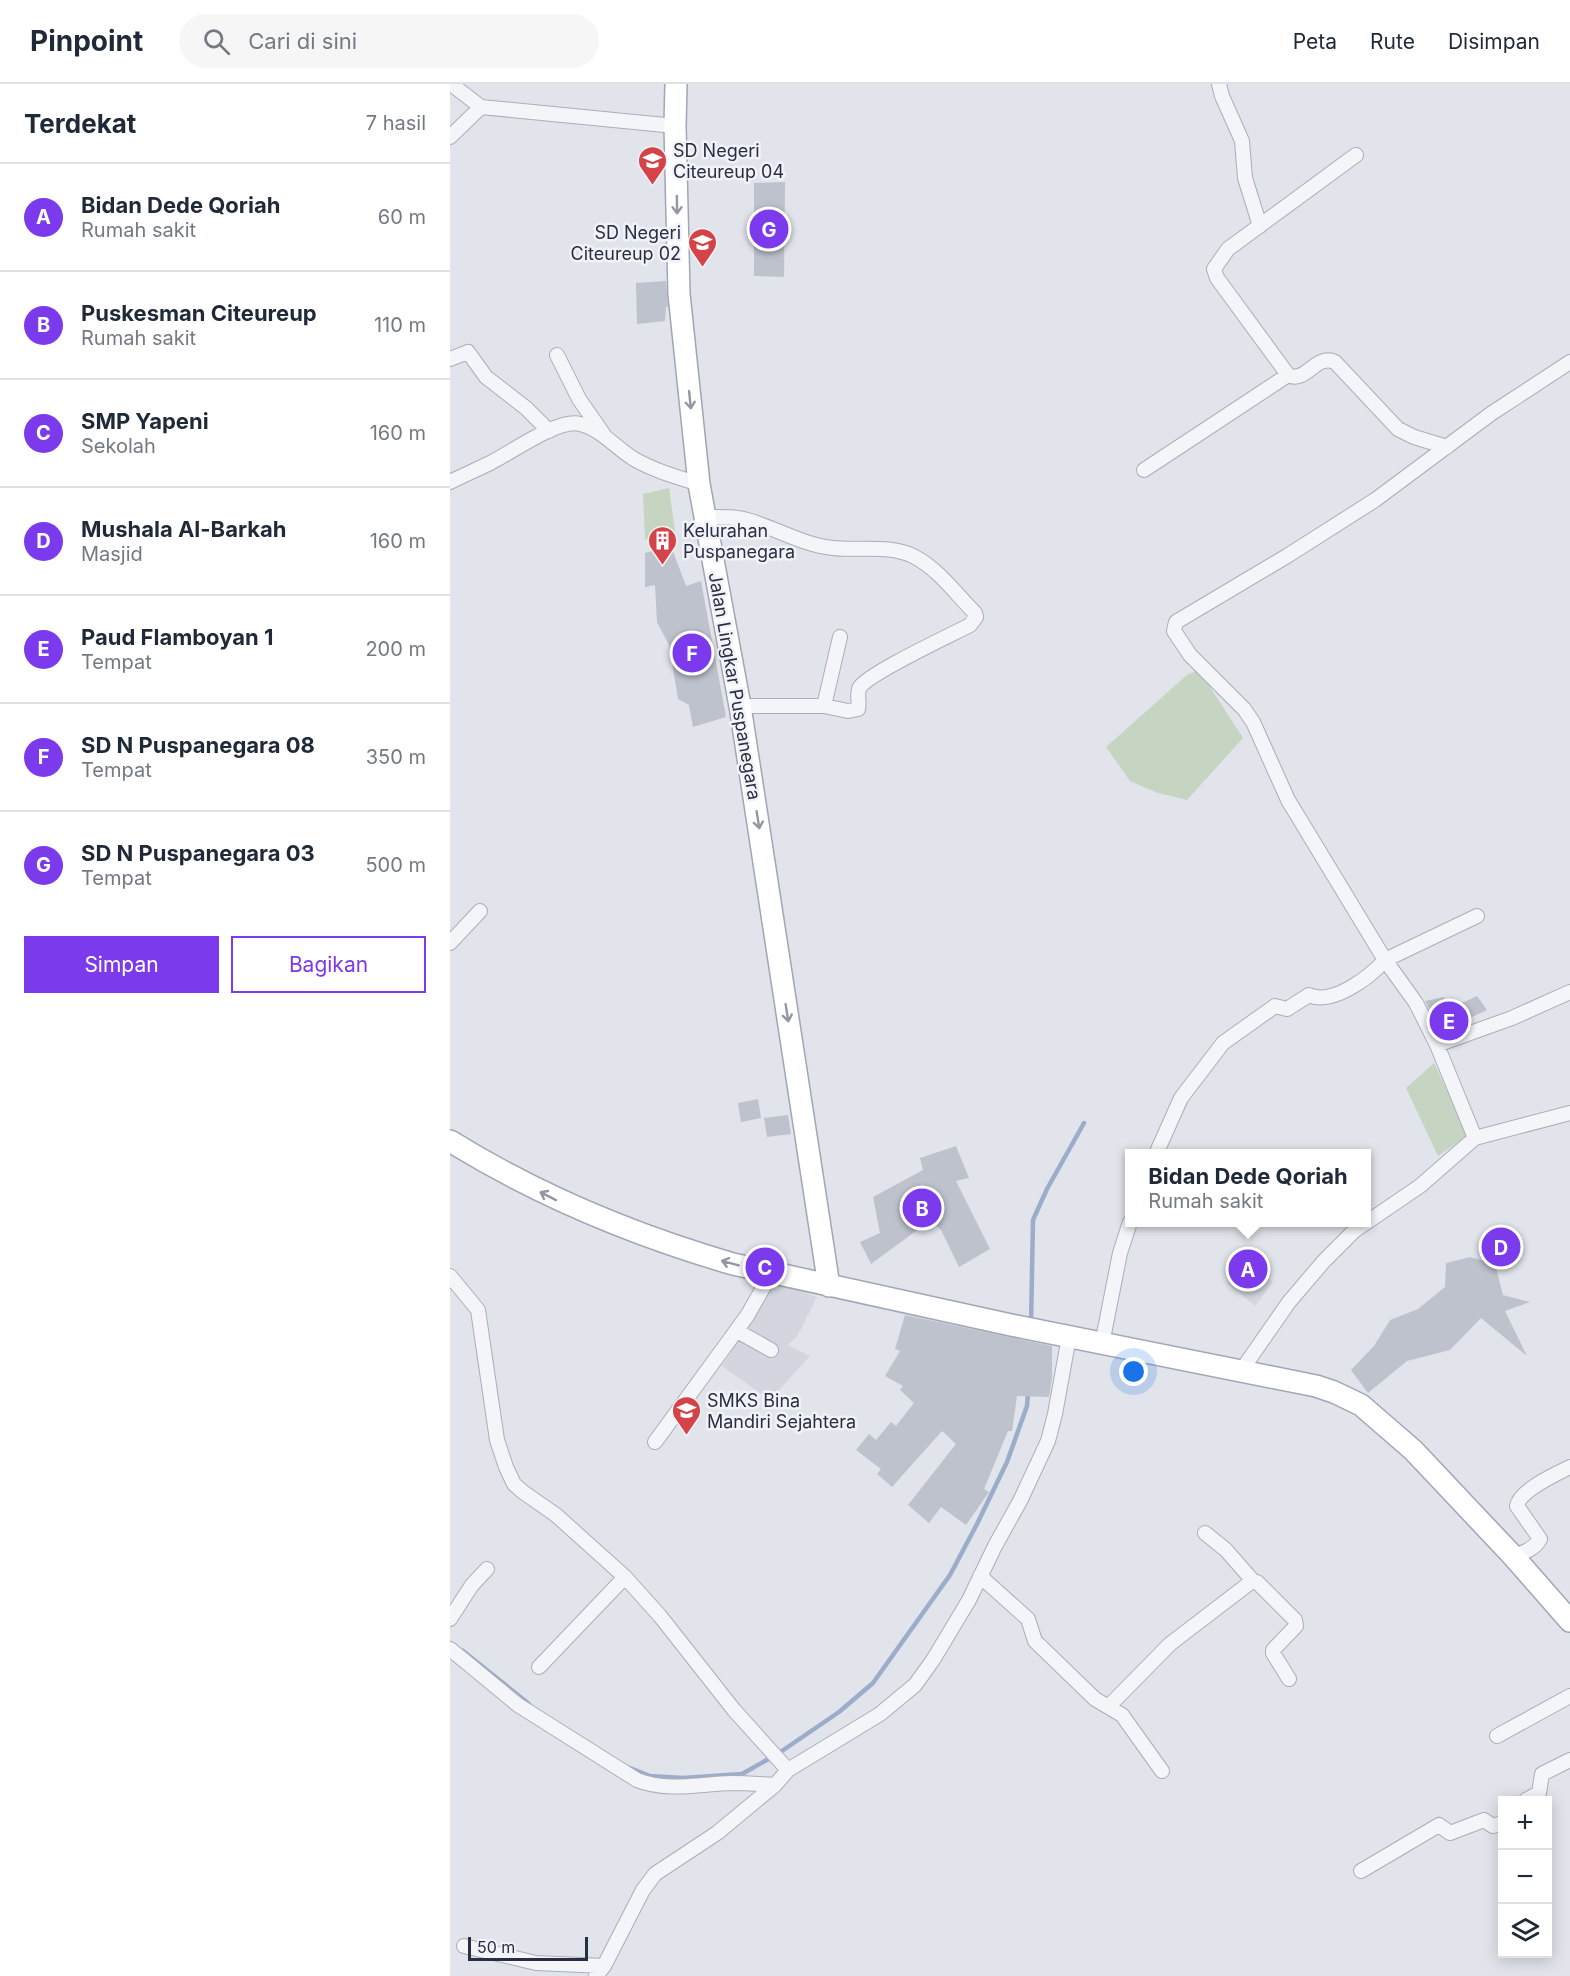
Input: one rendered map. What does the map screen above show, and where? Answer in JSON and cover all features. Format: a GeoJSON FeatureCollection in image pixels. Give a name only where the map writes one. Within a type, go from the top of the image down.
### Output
{"type":"FeatureCollection","features":[{"type":"Feature","properties":{"kind":"main road","name":"Jalan Lingkar Puspanegara"},"geometry":{"type":"LineString","coordinates":[[676,84],[679,294],[699,484],[740,706],[828,1286]]}},
{"type":"Feature","properties":{"kind":"main road"},"geometry":{"type":"LineString","coordinates":[[450,1142],[560,1202],[613,1225],[687,1251],[771,1274],[1102,1344],[1316,1386],[1334,1392],[1361,1405],[1413,1450],[1513,1556],[1570,1621]]}},
{"type":"Feature","properties":{"kind":"street"},"geometry":{"type":"LineString","coordinates":[[451,84],[481,107],[675,126]]}},
{"type":"Feature","properties":{"kind":"street"},"geometry":{"type":"LineString","coordinates":[[1219,84],[1242,141],[1245,177],[1260,225]]}},
{"type":"Feature","properties":{"kind":"street"},"geometry":{"type":"LineString","coordinates":[[450,137],[481,107]]}},
{"type":"Feature","properties":{"kind":"street"},"geometry":{"type":"LineString","coordinates":[[1356,155],[1228,249],[1214,269],[1217,278],[1288,375],[1299,376],[1324,360],[1335,362],[1398,429],[1413,437],[1447,447]]}},
{"type":"Feature","properties":{"kind":"street"},"geometry":{"type":"LineString","coordinates":[[450,359],[468,351],[486,378],[526,408],[549,431]]}},
{"type":"Feature","properties":{"kind":"street"},"geometry":{"type":"LineString","coordinates":[[557,355],[579,399],[605,436]]}},
{"type":"Feature","properties":{"kind":"street"},"geometry":{"type":"LineString","coordinates":[[1475,1138],[1437,1045],[1416,1004],[1385,960],[1288,800],[1253,722],[1244,709],[1190,655],[1174,631],[1174,626],[1176,622],[1375,500],[1492,413],[1570,362]]}},
{"type":"Feature","properties":{"kind":"street"},"geometry":{"type":"LineString","coordinates":[[1144,470],[1288,375]]}},
{"type":"Feature","properties":{"kind":"street"},"geometry":{"type":"LineString","coordinates":[[450,482],[569,423],[580,424],[605,436],[633,458],[671,476],[699,484]]}},
{"type":"Feature","properties":{"kind":"street"},"geometry":{"type":"LineString","coordinates":[[706,517],[735,517],[750,520],[810,544],[833,548],[893,550],[914,556],[930,567],[975,613],[976,617],[970,625],[879,673],[862,685],[858,692],[858,710],[848,711],[824,706],[740,706]]}},
{"type":"Feature","properties":{"kind":"street"},"geometry":{"type":"LineString","coordinates":[[824,706],[840,637]]}},
{"type":"Feature","properties":{"kind":"street"},"geometry":{"type":"LineString","coordinates":[[450,943],[480,911]]}},
{"type":"Feature","properties":{"kind":"street"},"geometry":{"type":"LineString","coordinates":[[1158,1149],[1181,1098],[1223,1043],[1275,1006],[1287,1009],[1309,995],[1316,999],[1335,995],[1374,972],[1385,960],[1477,916]]}},
{"type":"Feature","properties":{"kind":"street"},"geometry":{"type":"LineString","coordinates":[[1437,1045],[1512,1018],[1570,993]]}},
{"type":"Feature","properties":{"kind":"street"},"geometry":{"type":"LineString","coordinates":[[1371,1219],[1420,1186],[1475,1138],[1570,1113]]}},
{"type":"Feature","properties":{"kind":"street"},"geometry":{"type":"LineString","coordinates":[[1102,1344],[1120,1253],[1128,1227]]}},
{"type":"Feature","properties":{"kind":"street"},"geometry":{"type":"LineString","coordinates":[[1241,1371],[1289,1302],[1324,1260],[1360,1227]]}},
{"type":"Feature","properties":{"kind":"street"},"geometry":{"type":"LineString","coordinates":[[655,1442],[737,1331],[771,1274]]}},
{"type":"Feature","properties":{"kind":"street"},"geometry":{"type":"LineString","coordinates":[[450,1276],[478,1310],[497,1440],[509,1475],[523,1492],[556,1515],[624,1577],[660,1616],[734,1710],[782,1762]]}},
{"type":"Feature","properties":{"kind":"street"},"geometry":{"type":"LineString","coordinates":[[737,1331],[771,1350]]}},
{"type":"Feature","properties":{"kind":"street"},"geometry":{"type":"LineString","coordinates":[[464,1946],[536,1963],[600,1971],[643,1890],[655,1874],[717,1833],[774,1785],[782,1762],[880,1714],[915,1685],[969,1600],[1048,1441],[1055,1414],[1064,1336]]}},
{"type":"Feature","properties":{"kind":"street"},"geometry":{"type":"LineString","coordinates":[[1513,1556],[1528,1551],[1539,1543],[1540,1539],[1518,1506],[1518,1501],[1535,1486],[1570,1467]]}},
{"type":"Feature","properties":{"kind":"street"},"geometry":{"type":"LineString","coordinates":[[1205,1533],[1226,1550],[1254,1582],[1295,1620],[1296,1626],[1272,1653],[1289,1679]]}},
{"type":"Feature","properties":{"kind":"street"},"geometry":{"type":"LineString","coordinates":[[450,1619],[472,1585],[487,1569]]}},
{"type":"Feature","properties":{"kind":"street"},"geometry":{"type":"LineString","coordinates":[[980,1576],[1028,1619],[1035,1641],[1095,1699],[1122,1715],[1162,1772]]}},
{"type":"Feature","properties":{"kind":"street"},"geometry":{"type":"LineString","coordinates":[[539,1667],[624,1577]]}},
{"type":"Feature","properties":{"kind":"street"},"geometry":{"type":"LineString","coordinates":[[1109,1706],[1170,1644],[1254,1582]]}},
{"type":"Feature","properties":{"kind":"street"},"geometry":{"type":"LineString","coordinates":[[450,1649],[519,1705],[637,1780],[650,1785],[664,1786],[732,1783],[774,1785]]}},
{"type":"Feature","properties":{"kind":"street"},"geometry":{"type":"LineString","coordinates":[[1497,1736],[1570,1696]]}},
{"type":"Feature","properties":{"kind":"street"},"geometry":{"type":"LineString","coordinates":[[1533,1796],[1539,1793],[1542,1774],[1570,1760]]}},
{"type":"Feature","properties":{"kind":"street"},"geometry":{"type":"LineString","coordinates":[[1360,1870],[1439,1825],[1450,1833],[1484,1820],[1493,1826],[1498,1824]]}},
{"type":"Feature","properties":{"kind":"shaded area"},"geometry":{"type":"Polygon","coordinates":[[[1245,1256],[1273,1282],[1255,1306],[1227,1283],[1245,1256]]]}},
{"type":"Feature","properties":{"kind":"shaded area"},"geometry":{"type":"Polygon","coordinates":[[[777,1283],[817,1297],[798,1335],[788,1345],[810,1356],[770,1400],[722,1366],[769,1290],[777,1283]]]}},
{"type":"Feature","properties":{"kind":"green space"},"geometry":{"type":"Polygon","coordinates":[[[669,488],[675,531],[645,540],[643,494],[669,488]]]}},
{"type":"Feature","properties":{"kind":"green space"},"geometry":{"type":"Polygon","coordinates":[[[1199,670],[1243,738],[1187,800],[1158,793],[1130,781],[1106,747],[1187,675],[1199,670]]]}},
{"type":"Feature","properties":{"kind":"green space"},"geometry":{"type":"Polygon","coordinates":[[[1434,1063],[1468,1135],[1438,1156],[1406,1088],[1434,1063]]]}},
{"type":"Feature","properties":{"kind":"building"},"geometry":{"type":"Polygon","coordinates":[[[785,182],[784,277],[754,276],[754,183],[785,182]]]}},
{"type":"Feature","properties":{"kind":"building"},"geometry":{"type":"Polygon","coordinates":[[[666,281],[668,307],[666,307],[665,321],[637,324],[636,283],[666,281]]]}},
{"type":"Feature","properties":{"kind":"building"},"geometry":{"type":"Polygon","coordinates":[[[671,546],[686,586],[701,581],[726,717],[693,727],[689,705],[678,699],[669,645],[657,622],[655,585],[645,587],[645,553],[671,546]]]}},
{"type":"Feature","properties":{"kind":"building"},"geometry":{"type":"Polygon","coordinates":[[[1477,996],[1487,1010],[1442,1031],[1425,1001],[1444,997],[1449,1009],[1477,996]]]}},
{"type":"Feature","properties":{"kind":"building"},"geometry":{"type":"Polygon","coordinates":[[[758,1099],[761,1118],[741,1122],[738,1103],[758,1099]]]}},
{"type":"Feature","properties":{"kind":"building"},"geometry":{"type":"Polygon","coordinates":[[[788,1115],[791,1134],[767,1137],[764,1118],[788,1115]]]}},
{"type":"Feature","properties":{"kind":"building"},"geometry":{"type":"Polygon","coordinates":[[[956,1146],[969,1178],[956,1181],[990,1249],[959,1267],[941,1230],[931,1220],[871,1264],[860,1242],[880,1233],[873,1197],[923,1170],[920,1158],[956,1146]]]}},
{"type":"Feature","properties":{"kind":"building"},"geometry":{"type":"Polygon","coordinates":[[[1470,1257],[1495,1264],[1503,1295],[1530,1302],[1505,1311],[1527,1356],[1481,1318],[1450,1350],[1407,1361],[1368,1393],[1351,1370],[1374,1346],[1390,1320],[1418,1309],[1445,1287],[1446,1263],[1470,1257]]]}},
{"type":"Feature","properties":{"kind":"building"},"geometry":{"type":"Polygon","coordinates":[[[905,1315],[1052,1346],[1052,1378],[1049,1397],[1017,1396],[1012,1431],[1008,1431],[984,1489],[989,1492],[966,1525],[941,1507],[929,1523],[908,1505],[956,1444],[942,1431],[892,1487],[877,1474],[881,1469],[856,1450],[869,1434],[876,1440],[891,1422],[896,1426],[914,1403],[900,1390],[903,1386],[885,1376],[900,1351],[895,1349],[905,1315]]]}},
{"type":"Feature","properties":{"kind":"waterway"},"geometry":{"type":"LineString","coordinates":[[1031,1324],[1033,1220],[1047,1189],[1084,1123]]}},
{"type":"Feature","properties":{"kind":"waterway"},"geometry":{"type":"LineString","coordinates":[[630,1768],[650,1776],[683,1778],[742,1774],[779,1753],[839,1712],[873,1683],[950,1575],[1007,1462],[1027,1406],[1028,1392]]}},
{"type":"Feature","properties":{"kind":"waterway"},"geometry":{"type":"LineString","coordinates":[[463,1651],[529,1704]]}},
{"type":"Feature","properties":{"kind":"place","name":"SD Negeri Citeureup 04"},"geometry":{"type":"Point","coordinates":[652,186]}},
{"type":"Feature","properties":{"kind":"place","name":"SD N Puspanegara 03"},"geometry":{"type":"Point","coordinates":[769,229]}},
{"type":"Feature","properties":{"kind":"place","name":"SD Negeri Citeureup 02"},"geometry":{"type":"Point","coordinates":[702,268]}},
{"type":"Feature","properties":{"kind":"place","name":"Kelurahan Puspanegara"},"geometry":{"type":"Point","coordinates":[662,566]}},
{"type":"Feature","properties":{"kind":"place","name":"SD N Puspanegara 08"},"geometry":{"type":"Point","coordinates":[692,653]}},
{"type":"Feature","properties":{"kind":"place","name":"Paud Flamboyan 1"},"geometry":{"type":"Point","coordinates":[1449,1021]}},
{"type":"Feature","properties":{"kind":"place","name":"Puskesman Citeureup"},"geometry":{"type":"Point","coordinates":[922,1208]}},
{"type":"Feature","properties":{"kind":"place","name":"Mushala Al-Barkah"},"geometry":{"type":"Point","coordinates":[1501,1247]}},
{"type":"Feature","properties":{"kind":"place","name":"SMP Yapeni"},"geometry":{"type":"Point","coordinates":[765,1267]}},
{"type":"Feature","properties":{"kind":"place","name":"Bidan Dede Qoriah"},"geometry":{"type":"Point","coordinates":[1248,1269]}},
{"type":"Feature","properties":{"kind":"place","name":"SMKS Bina Mandiri Sejahtera"},"geometry":{"type":"Point","coordinates":[686,1436]}}]}
